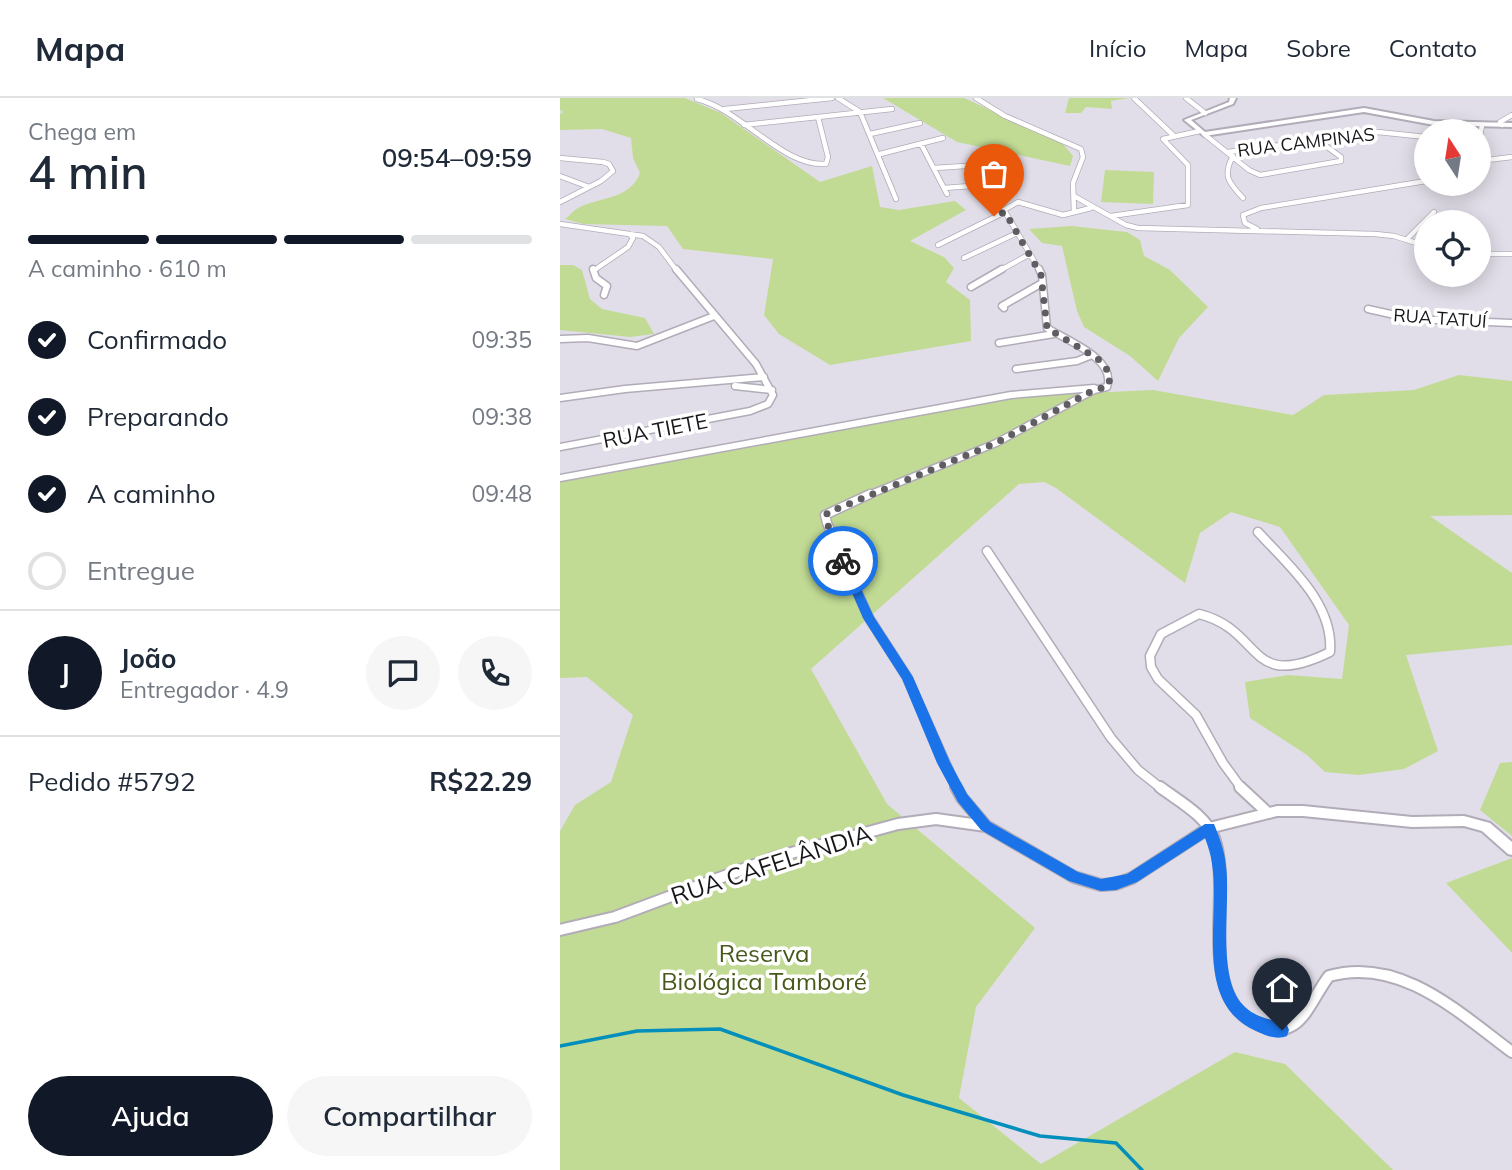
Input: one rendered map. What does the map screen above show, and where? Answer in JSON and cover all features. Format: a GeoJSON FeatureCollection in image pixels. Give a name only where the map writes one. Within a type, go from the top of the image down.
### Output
{"type":"FeatureCollection","features":[{"type":"Feature","properties":{"kind":"street"},"geometry":{"type":"LineString","coordinates":[[725,109],[832,98]]}},
{"type":"Feature","properties":{"kind":"street"},"geometry":{"type":"LineString","coordinates":[[838,98],[860,112],[880,154],[896,200]]}},
{"type":"Feature","properties":{"kind":"street"},"geometry":{"type":"LineString","coordinates":[[976,98],[1005,116],[1081,149],[1083,157],[1073,183],[1074,212]]}},
{"type":"Feature","properties":{"kind":"street"},"geometry":{"type":"LineString","coordinates":[[1134,98],[1173,135]]}},
{"type":"Feature","properties":{"kind":"street"},"geometry":{"type":"LineString","coordinates":[[1186,98],[1205,113]]}},
{"type":"Feature","properties":{"kind":"street"},"geometry":{"type":"LineString","coordinates":[[1233,98],[1231,103],[1225,106],[1187,120],[1252,172],[1263,176],[1341,161],[1319,141]]}},
{"type":"Feature","properties":{"kind":"street"},"geometry":{"type":"LineString","coordinates":[[697,99],[725,109],[744,125],[811,164],[824,166],[828,157],[818,117]]}},
{"type":"Feature","properties":{"kind":"street"},"geometry":{"type":"LineString","coordinates":[[744,125],[892,109]]}},
{"type":"Feature","properties":{"kind":"street"},"geometry":{"type":"LineString","coordinates":[[1108,216],[1139,214],[1188,205],[1188,165],[1163,141],[1173,135],[1357,110],[1389,113],[1414,119]]}},
{"type":"Feature","properties":{"kind":"street"},"geometry":{"type":"LineString","coordinates":[[1502,125],[1500,122],[1512,115]]}},
{"type":"Feature","properties":{"kind":"street"},"geometry":{"type":"LineString","coordinates":[[870,134],[920,123]]}},
{"type":"Feature","properties":{"kind":"street"},"geometry":{"type":"LineString","coordinates":[[1491,125],[1512,125]]}},
{"type":"Feature","properties":{"kind":"street","name":"RUA CAMPINAS"},"geometry":{"type":"LineString","coordinates":[[1243,198],[1224,176],[1230,154],[1382,132],[1414,136]]}},
{"type":"Feature","properties":{"kind":"street"},"geometry":{"type":"LineString","coordinates":[[880,154],[943,138]]}},
{"type":"Feature","properties":{"kind":"street"},"geometry":{"type":"LineString","coordinates":[[921,144],[946,191],[1011,183]]}},
{"type":"Feature","properties":{"kind":"street"},"geometry":{"type":"LineString","coordinates":[[1491,160],[1512,157]]}},
{"type":"Feature","properties":{"kind":"street"},"geometry":{"type":"LineString","coordinates":[[560,158],[609,164],[613,171],[560,202]]}},
{"type":"Feature","properties":{"kind":"street"},"geometry":{"type":"LineString","coordinates":[[934,168],[981,165]]}},
{"type":"Feature","properties":{"kind":"street"},"geometry":{"type":"LineString","coordinates":[[560,176],[589,187]]}},
{"type":"Feature","properties":{"kind":"street"},"geometry":{"type":"LineString","coordinates":[[1259,231],[1245,223],[1243,215],[1261,208],[1414,183]]}},
{"type":"Feature","properties":{"kind":"street"},"geometry":{"type":"LineString","coordinates":[[1074,196],[1092,208],[1138,228],[1375,234],[1414,242]]}},
{"type":"Feature","properties":{"kind":"street"},"geometry":{"type":"LineString","coordinates":[[560,478],[1011,395],[1107,387],[1110,379],[1108,371],[1092,355],[1047,328],[1041,275],[1005,212],[1005,207],[1020,202],[1058,214],[1092,208]]}},
{"type":"Feature","properties":{"kind":"street"},"geometry":{"type":"LineString","coordinates":[[938,245],[1005,212]]}},
{"type":"Feature","properties":{"kind":"street"},"geometry":{"type":"LineString","coordinates":[[560,224],[629,234],[654,241],[694,294],[738,341],[772,390]]}},
{"type":"Feature","properties":{"kind":"street"},"geometry":{"type":"LineString","coordinates":[[964,258],[1017,233]]}},
{"type":"Feature","properties":{"kind":"street"},"geometry":{"type":"LineString","coordinates":[[1407,240],[1414,233]]}},
{"type":"Feature","properties":{"kind":"street"},"geometry":{"type":"LineString","coordinates":[[604,295],[607,286],[596,278],[592,270],[628,247],[633,238],[629,234]]}},
{"type":"Feature","properties":{"kind":"street"},"geometry":{"type":"LineString","coordinates":[[971,287],[1030,254]]}},
{"type":"Feature","properties":{"kind":"street"},"geometry":{"type":"LineString","coordinates":[[1491,254],[1512,254]]}},
{"type":"Feature","properties":{"kind":"street"},"geometry":{"type":"LineString","coordinates":[[1003,308],[1002,306],[1042,283]]}},
{"type":"Feature","properties":{"kind":"street"},"geometry":{"type":"LineString","coordinates":[[1026,291],[1043,293]]}},
{"type":"Feature","properties":{"kind":"street","name":"RUA TATUÍ"},"geometry":{"type":"LineString","coordinates":[[1368,309],[1413,319],[1512,323]]}},
{"type":"Feature","properties":{"kind":"street"},"geometry":{"type":"LineString","coordinates":[[560,339],[588,338],[637,346],[714,316]]}},
{"type":"Feature","properties":{"kind":"street"},"geometry":{"type":"LineString","coordinates":[[999,343],[1054,334]]}},
{"type":"Feature","properties":{"kind":"street"},"geometry":{"type":"LineString","coordinates":[[1016,369],[1073,361],[1092,355]]}},
{"type":"Feature","properties":{"kind":"street","name":"RUA TIETE"},"geometry":{"type":"LineString","coordinates":[[560,398],[652,386],[708,384],[764,377]]}},
{"type":"Feature","properties":{"kind":"street","name":"RUA TIETE"},"geometry":{"type":"LineString","coordinates":[[560,447],[750,411],[772,400],[772,390],[708,384]]}},
{"type":"Feature","properties":{"kind":"street","name":"RUA CAFELÂNDIA"},"geometry":{"type":"LineString","coordinates":[[1107,387],[1094,390],[996,443],[834,509],[825,516],[869,618],[907,677],[962,798],[986,826],[1062,871],[1101,885],[1116,884],[1132,878],[1209,828]]}},
{"type":"Feature","properties":{"kind":"street"},"geometry":{"type":"LineString","coordinates":[[1258,532],[1308,589],[1322,611],[1332,628],[1334,640],[1330,652],[1302,666],[1270,664],[1256,655],[1221,620],[1199,614],[1161,634],[1150,656],[1151,667],[1158,680],[1196,715],[1232,776],[1268,813]]}},
{"type":"Feature","properties":{"kind":"street"},"geometry":{"type":"LineString","coordinates":[[987,551],[1121,752],[1161,790],[1209,828],[1219,864],[1221,971],[1226,990],[1236,1009],[1250,1021],[1267,1028],[1294,1028],[1305,1017],[1329,976],[1361,970],[1405,979],[1512,1052]]}},
{"type":"Feature","properties":{"kind":"street"},"geometry":{"type":"LineString","coordinates":[[1209,828],[1268,813],[1303,811],[1412,822],[1471,821],[1495,832],[1512,850]]}},
{"type":"Feature","properties":{"kind":"street","name":"RUA CAFELÂNDIA"},"geometry":{"type":"LineString","coordinates":[[560,930],[615,917],[773,858],[898,824],[936,819],[986,826]]}},
{"type":"Feature","properties":{"kind":"green space"},"geometry":{"type":"Polygon","coordinates":[[[560,98],[685,98],[721,113],[820,182],[872,166],[880,207],[899,210],[955,201],[966,210],[910,241],[944,257],[954,268],[946,282],[970,300],[971,341],[830,365],[779,334],[764,315],[773,259],[683,249],[667,226],[583,224],[565,219],[578,208],[629,189],[640,173],[633,158],[631,138],[602,129],[560,130],[560,114],[563,112],[560,110],[560,98]]]}},
{"type":"Feature","properties":{"kind":"green space"},"geometry":{"type":"Polygon","coordinates":[[[883,98],[964,98],[1062,143],[1073,156],[1070,166],[957,142],[883,98]]]}},
{"type":"Feature","properties":{"kind":"green space"},"geometry":{"type":"Polygon","coordinates":[[[1069,98],[1129,98],[1111,101],[1112,109],[1086,107],[1081,113],[1065,113],[1069,98]]]}},
{"type":"Feature","properties":{"kind":"green space"},"geometry":{"type":"Polygon","coordinates":[[[1105,170],[1154,172],[1153,204],[1101,202],[1105,170]]]}},
{"type":"Feature","properties":{"kind":"green space"},"geometry":{"type":"Polygon","coordinates":[[[1071,226],[1127,232],[1140,240],[1144,256],[1170,270],[1208,307],[1179,338],[1158,381],[1130,356],[1084,327],[1077,311],[1062,246],[1042,243],[1029,229],[1071,226]]]}},
{"type":"Feature","properties":{"kind":"green space"},"geometry":{"type":"Polygon","coordinates":[[[560,265],[573,265],[582,270],[590,299],[602,309],[645,318],[654,334],[630,337],[560,330],[560,265]]]}},
{"type":"Feature","properties":{"kind":"green space","name":"Reserva Biológica Tamboré"},"geometry":{"type":"Polygon","coordinates":[[[1459,375],[1512,381],[1512,515],[1430,516],[1512,573],[1512,645],[1406,655],[1438,751],[1404,769],[1359,775],[1325,772],[1307,755],[1250,718],[1245,682],[1288,675],[1342,679],[1349,625],[1280,527],[1231,512],[1200,533],[1185,583],[1056,488],[1044,482],[1019,484],[811,669],[887,804],[1035,928],[976,1007],[959,1098],[1041,1164],[1235,1052],[1285,1064],[1393,1170],[560,1170],[560,831],[575,805],[611,782],[633,715],[587,677],[560,678],[560,482],[1021,396],[1153,390],[1293,415],[1324,395],[1414,390],[1459,375]]]}},
{"type":"Feature","properties":{"kind":"green space"},"geometry":{"type":"Polygon","coordinates":[[[1512,762],[1512,836],[1480,810],[1500,763],[1512,762]]]}},
{"type":"Feature","properties":{"kind":"green space"},"geometry":{"type":"Polygon","coordinates":[[[1512,858],[1512,953],[1446,883],[1512,858]]]}},
{"type":"Feature","properties":{"kind":"waterway"},"geometry":{"type":"LineString","coordinates":[[560,1046],[637,1031],[720,1029],[903,1095],[1040,1136],[1116,1143],[1142,1170]]}},
{"type":"Feature","properties":{"kind":"way so far"},"geometry":{"type":"LineString","coordinates":[[843,561],[827,523],[827,513],[996,443],[1094,390],[1107,387],[1110,379],[1108,371],[1098,359],[1047,328],[1041,275],[1005,212],[994,216]]}},
{"type":"Feature","properties":{"kind":"route"},"geometry":{"type":"LineString","coordinates":[[843,561],[876,631],[907,677],[962,798],[986,826],[1028,853],[1074,877],[1101,885],[1116,884],[1132,878],[1209,828],[1214,836],[1219,864],[1221,971],[1226,990],[1236,1009],[1250,1021],[1267,1028],[1282,1030]]}}]}
